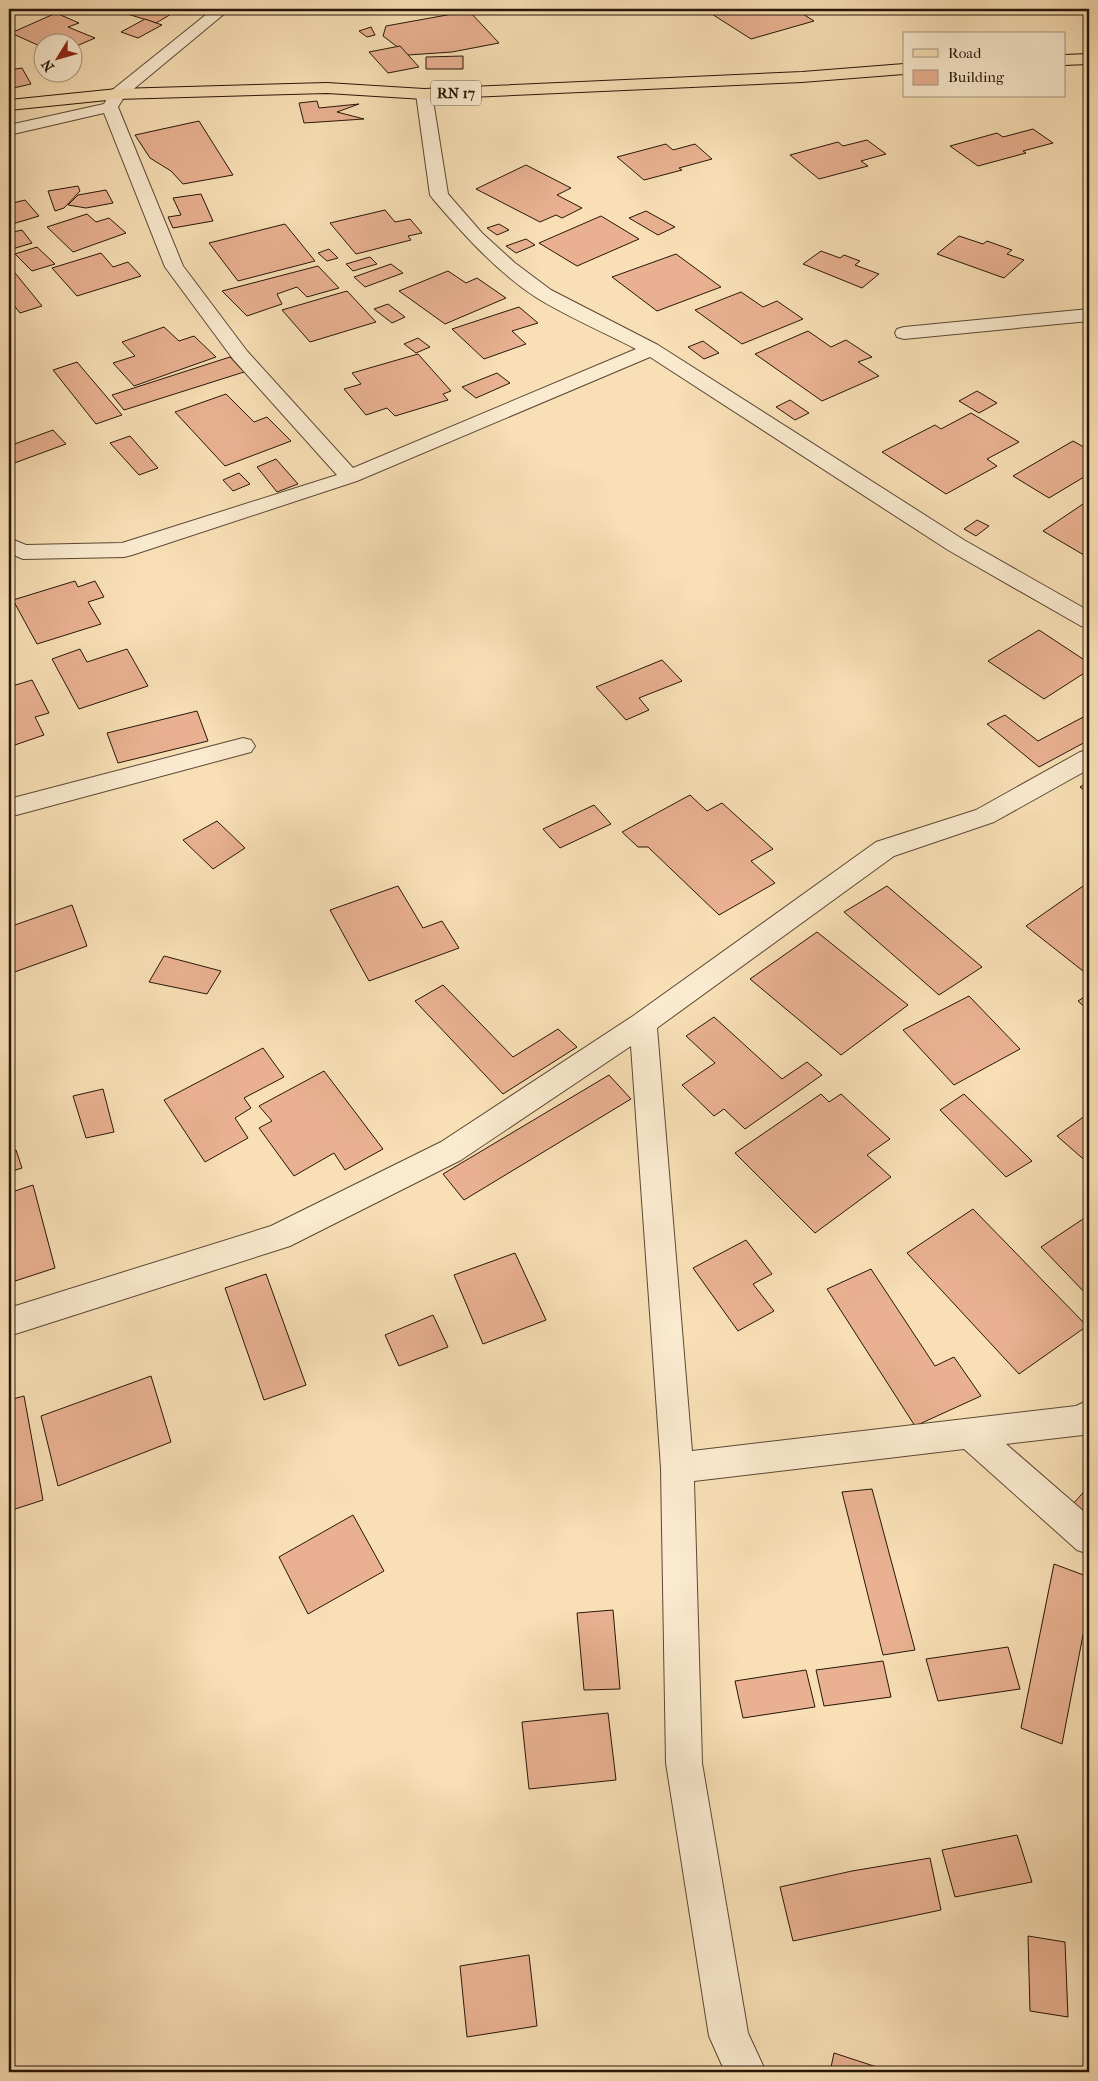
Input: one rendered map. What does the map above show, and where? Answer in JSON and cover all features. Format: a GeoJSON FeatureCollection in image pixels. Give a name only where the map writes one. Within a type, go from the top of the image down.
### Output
{"type":"FeatureCollection","features":[{"type":"Feature","properties":{"kind":"main road"},"geometry":{"type":"LineString","coordinates":[[1066,60],[1089,59]]}},
{"type":"Feature","properties":{"kind":"main road","name":"RN 17"},"geometry":{"type":"LineString","coordinates":[[9,105],[113,101],[327,88],[424,94],[802,77],[903,70]]}},
{"type":"Feature","properties":{"kind":"street"},"geometry":{"type":"LineString","coordinates":[[9,130],[113,101],[222,9]]}},
{"type":"Feature","properties":{"kind":"street"},"geometry":{"type":"LineString","coordinates":[[424,94],[439,195],[476,237],[509,267],[544,294],[652,349],[956,545],[1089,621]]}},
{"type":"Feature","properties":{"kind":"street"},"geometry":{"type":"LineString","coordinates":[[113,101],[174,267],[240,355],[350,477]]}},
{"type":"Feature","properties":{"kind":"street"},"geometry":{"type":"LineString","coordinates":[[904,333],[1089,314]]}},
{"type":"Feature","properties":{"kind":"street"},"geometry":{"type":"LineString","coordinates":[[9,545],[23,552],[124,550],[350,477],[652,349]]}},
{"type":"Feature","properties":{"kind":"street"},"geometry":{"type":"LineString","coordinates":[[9,808],[243,746]]}},
{"type":"Feature","properties":{"kind":"street"},"geometry":{"type":"LineString","coordinates":[[9,1322],[279,1237],[451,1151],[643,1024],[885,849],[985,816],[1089,758]]}},
{"type":"Feature","properties":{"kind":"street"},"geometry":{"type":"LineString","coordinates":[[643,1024],[677,1468],[684,1763],[729,2036],[746,2072]]}},
{"type":"Feature","properties":{"kind":"street"},"geometry":{"type":"LineString","coordinates":[[677,1468],[1083,1420],[1089,1415]]}},
{"type":"Feature","properties":{"kind":"street"},"geometry":{"type":"LineString","coordinates":[[969,1433],[1089,1538]]}},
{"type":"Feature","properties":{"kind":"building"},"geometry":{"type":"Polygon","coordinates":[[[112,9],[173,9],[178,10],[156,23],[112,9]]]}},
{"type":"Feature","properties":{"kind":"building"},"geometry":{"type":"Polygon","coordinates":[[[704,9],[795,9],[814,21],[751,39],[704,9]]]}},
{"type":"Feature","properties":{"kind":"building"},"geometry":{"type":"Polygon","coordinates":[[[469,11],[499,43],[452,52],[408,55],[383,36],[386,26],[469,11]]]}},
{"type":"Feature","properties":{"kind":"building"},"geometry":{"type":"Polygon","coordinates":[[[56,13],[79,23],[68,27],[80,32],[32,32],[32,42],[11,33],[56,13]]]}},
{"type":"Feature","properties":{"kind":"building"},"geometry":{"type":"Polygon","coordinates":[[[145,19],[162,25],[138,38],[121,32],[145,19]]]}},
{"type":"Feature","properties":{"kind":"building"},"geometry":{"type":"Polygon","coordinates":[[[371,27],[375,35],[367,37],[359,31],[371,27]]]}},
{"type":"Feature","properties":{"kind":"building"},"geometry":{"type":"Polygon","coordinates":[[[82,33],[95,38],[82,44],[82,33]]]}},
{"type":"Feature","properties":{"kind":"building"},"geometry":{"type":"Polygon","coordinates":[[[400,46],[419,67],[388,73],[369,52],[400,46]]]}},
{"type":"Feature","properties":{"kind":"building"},"geometry":{"type":"Polygon","coordinates":[[[463,56],[463,69],[426,69],[426,57],[463,56]]]}},
{"type":"Feature","properties":{"kind":"building"},"geometry":{"type":"Polygon","coordinates":[[[22,68],[31,84],[9,89],[9,70],[22,68]]]}},
{"type":"Feature","properties":{"kind":"building"},"geometry":{"type":"Polygon","coordinates":[[[317,101],[319,108],[359,104],[337,112],[364,119],[304,123],[299,103],[317,101]]]}},
{"type":"Feature","properties":{"kind":"building"},"geometry":{"type":"Polygon","coordinates":[[[199,121],[233,175],[183,184],[171,171],[150,158],[135,135],[199,121]]]}},
{"type":"Feature","properties":{"kind":"building"},"geometry":{"type":"Polygon","coordinates":[[[1033,129],[1053,143],[1023,151],[1026,153],[978,166],[950,146],[997,133],[1003,137],[1033,129]]]}},
{"type":"Feature","properties":{"kind":"building"},"geometry":{"type":"Polygon","coordinates":[[[867,140],[886,154],[861,161],[868,166],[819,179],[790,155],[838,142],[843,146],[867,140]]]}},
{"type":"Feature","properties":{"kind":"building"},"geometry":{"type":"Polygon","coordinates":[[[666,144],[673,150],[695,144],[712,159],[679,168],[682,170],[644,180],[617,157],[666,144]]]}},
{"type":"Feature","properties":{"kind":"building"},"geometry":{"type":"Polygon","coordinates":[[[526,165],[571,188],[557,195],[582,208],[562,218],[556,215],[540,222],[476,189],[526,165]]]}},
{"type":"Feature","properties":{"kind":"building"},"geometry":{"type":"Polygon","coordinates":[[[78,186],[80,191],[64,208],[55,211],[48,191],[78,186]]]}},
{"type":"Feature","properties":{"kind":"building"},"geometry":{"type":"Polygon","coordinates":[[[106,190],[113,203],[86,208],[68,205],[78,195],[106,190]]]}},
{"type":"Feature","properties":{"kind":"building"},"geometry":{"type":"Polygon","coordinates":[[[201,194],[213,221],[173,228],[168,217],[181,215],[173,198],[201,194]]]}},
{"type":"Feature","properties":{"kind":"building"},"geometry":{"type":"Polygon","coordinates":[[[25,200],[39,216],[9,225],[9,204],[25,200]]]}},
{"type":"Feature","properties":{"kind":"building"},"geometry":{"type":"Polygon","coordinates":[[[385,210],[395,222],[410,219],[422,233],[408,236],[411,240],[356,254],[330,223],[385,210]]]}},
{"type":"Feature","properties":{"kind":"building"},"geometry":{"type":"Polygon","coordinates":[[[646,211],[675,227],[658,235],[629,218],[646,211]]]}},
{"type":"Feature","properties":{"kind":"building"},"geometry":{"type":"Polygon","coordinates":[[[87,214],[96,222],[109,218],[126,233],[73,252],[47,227],[87,214]]]}},
{"type":"Feature","properties":{"kind":"building"},"geometry":{"type":"Polygon","coordinates":[[[601,216],[639,239],[577,266],[539,243],[601,216]]]}},
{"type":"Feature","properties":{"kind":"building"},"geometry":{"type":"Polygon","coordinates":[[[285,224],[315,261],[238,281],[209,243],[285,224]]]}},
{"type":"Feature","properties":{"kind":"building"},"geometry":{"type":"Polygon","coordinates":[[[499,224],[509,230],[497,235],[487,228],[499,224]]]}},
{"type":"Feature","properties":{"kind":"building"},"geometry":{"type":"Polygon","coordinates":[[[22,230],[32,243],[9,250],[9,233],[22,230]]]}},
{"type":"Feature","properties":{"kind":"building"},"geometry":{"type":"Polygon","coordinates":[[[959,236],[983,244],[987,241],[1012,250],[1007,254],[1024,260],[1004,278],[937,254],[959,236]]]}},
{"type":"Feature","properties":{"kind":"building"},"geometry":{"type":"Polygon","coordinates":[[[526,239],[535,245],[516,253],[506,246],[526,239]]]}},
{"type":"Feature","properties":{"kind":"building"},"geometry":{"type":"Polygon","coordinates":[[[37,247],[55,264],[32,271],[15,254],[37,247]]]}},
{"type":"Feature","properties":{"kind":"building"},"geometry":{"type":"Polygon","coordinates":[[[329,249],[338,258],[327,261],[318,253],[329,249]]]}},
{"type":"Feature","properties":{"kind":"building"},"geometry":{"type":"Polygon","coordinates":[[[821,251],[840,258],[844,255],[860,261],[855,265],[879,274],[862,288],[803,264],[821,251]]]}},
{"type":"Feature","properties":{"kind":"building"},"geometry":{"type":"Polygon","coordinates":[[[101,253],[113,267],[128,262],[141,276],[77,296],[52,268],[101,253]]]}},
{"type":"Feature","properties":{"kind":"building"},"geometry":{"type":"Polygon","coordinates":[[[676,254],[721,287],[657,311],[612,277],[676,254]]]}},
{"type":"Feature","properties":{"kind":"building"},"geometry":{"type":"Polygon","coordinates":[[[370,257],[377,264],[353,271],[346,264],[370,257]]]}},
{"type":"Feature","properties":{"kind":"building"},"geometry":{"type":"Polygon","coordinates":[[[391,264],[403,273],[365,287],[354,277],[391,264]]]}},
{"type":"Feature","properties":{"kind":"building"},"geometry":{"type":"Polygon","coordinates":[[[318,266],[339,288],[307,297],[297,287],[277,294],[282,304],[247,316],[222,291],[318,266]]]}},
{"type":"Feature","properties":{"kind":"building"},"geometry":{"type":"Polygon","coordinates":[[[9,268],[11,268],[42,306],[20,313],[9,299],[9,268]]]}},
{"type":"Feature","properties":{"kind":"building"},"geometry":{"type":"Polygon","coordinates":[[[448,271],[466,283],[477,278],[506,298],[445,324],[399,291],[448,271]]]}},
{"type":"Feature","properties":{"kind":"building"},"geometry":{"type":"Polygon","coordinates":[[[347,291],[376,322],[310,342],[282,310],[347,291]]]}},
{"type":"Feature","properties":{"kind":"building"},"geometry":{"type":"Polygon","coordinates":[[[741,292],[763,307],[777,301],[803,319],[742,344],[695,310],[741,292]]]}},
{"type":"Feature","properties":{"kind":"building"},"geometry":{"type":"Polygon","coordinates":[[[388,304],[405,317],[392,323],[374,309],[388,304]]]}},
{"type":"Feature","properties":{"kind":"building"},"geometry":{"type":"Polygon","coordinates":[[[519,307],[538,323],[512,331],[526,344],[484,359],[452,329],[519,307]]]}},
{"type":"Feature","properties":{"kind":"building"},"geometry":{"type":"Polygon","coordinates":[[[164,327],[179,341],[194,336],[216,357],[134,386],[113,363],[135,356],[122,342],[164,327]]]}},
{"type":"Feature","properties":{"kind":"building"},"geometry":{"type":"Polygon","coordinates":[[[808,331],[831,347],[846,340],[872,357],[858,362],[879,376],[822,401],[755,354],[808,331]]]}},
{"type":"Feature","properties":{"kind":"building"},"geometry":{"type":"Polygon","coordinates":[[[418,338],[430,347],[416,353],[404,344],[418,338]]]}},
{"type":"Feature","properties":{"kind":"building"},"geometry":{"type":"Polygon","coordinates":[[[703,341],[719,353],[704,359],[688,347],[703,341]]]}},
{"type":"Feature","properties":{"kind":"building"},"geometry":{"type":"Polygon","coordinates":[[[418,354],[451,391],[443,394],[448,400],[395,416],[387,408],[366,415],[344,389],[361,384],[352,373],[418,354]]]}},
{"type":"Feature","properties":{"kind":"building"},"geometry":{"type":"Polygon","coordinates":[[[230,357],[244,372],[124,410],[112,395],[230,357]]]}},
{"type":"Feature","properties":{"kind":"building"},"geometry":{"type":"Polygon","coordinates":[[[77,362],[122,415],[96,424],[53,370],[77,362]]]}},
{"type":"Feature","properties":{"kind":"building"},"geometry":{"type":"Polygon","coordinates":[[[497,373],[510,383],[476,398],[462,387],[497,373]]]}},
{"type":"Feature","properties":{"kind":"building"},"geometry":{"type":"Polygon","coordinates":[[[977,391],[997,403],[979,413],[959,401],[977,391]]]}},
{"type":"Feature","properties":{"kind":"building"},"geometry":{"type":"Polygon","coordinates":[[[226,394],[254,422],[267,417],[291,441],[225,466],[175,412],[226,394]]]}},
{"type":"Feature","properties":{"kind":"building"},"geometry":{"type":"Polygon","coordinates":[[[790,400],[809,413],[795,420],[776,407],[790,400]]]}},
{"type":"Feature","properties":{"kind":"building"},"geometry":{"type":"Polygon","coordinates":[[[971,413],[1019,442],[987,459],[997,466],[946,494],[882,452],[935,425],[941,429],[971,413]]]}},
{"type":"Feature","properties":{"kind":"building"},"geometry":{"type":"Polygon","coordinates":[[[53,430],[66,444],[9,465],[9,446],[53,430]]]}},
{"type":"Feature","properties":{"kind":"building"},"geometry":{"type":"Polygon","coordinates":[[[130,436],[158,468],[139,475],[110,443],[130,436]]]}},
{"type":"Feature","properties":{"kind":"building"},"geometry":{"type":"Polygon","coordinates":[[[1073,441],[1089,450],[1089,474],[1049,498],[1013,476],[1073,441]]]}},
{"type":"Feature","properties":{"kind":"building"},"geometry":{"type":"Polygon","coordinates":[[[276,459],[298,484],[277,492],[257,467],[276,459]]]}},
{"type":"Feature","properties":{"kind":"building"},"geometry":{"type":"Polygon","coordinates":[[[239,473],[250,484],[233,491],[223,480],[239,473]]]}},
{"type":"Feature","properties":{"kind":"building"},"geometry":{"type":"Polygon","coordinates":[[[1089,500],[1089,558],[1043,531],[1089,500]]]}},
{"type":"Feature","properties":{"kind":"building"},"geometry":{"type":"Polygon","coordinates":[[[977,520],[989,526],[976,536],[964,529],[977,520]]]}},
{"type":"Feature","properties":{"kind":"building"},"geometry":{"type":"Polygon","coordinates":[[[75,581],[78,587],[95,581],[104,597],[88,602],[101,624],[37,644],[13,600],[75,581]]]}},
{"type":"Feature","properties":{"kind":"building"},"geometry":{"type":"Polygon","coordinates":[[[1039,630],[1089,663],[1089,670],[1044,699],[988,661],[1039,630]]]}},
{"type":"Feature","properties":{"kind":"building"},"geometry":{"type":"Polygon","coordinates":[[[80,649],[87,662],[127,649],[148,686],[79,709],[52,659],[80,649]]]}},
{"type":"Feature","properties":{"kind":"building"},"geometry":{"type":"Polygon","coordinates":[[[662,660],[682,681],[639,698],[649,710],[626,720],[596,687],[662,660]]]}},
{"type":"Feature","properties":{"kind":"building"},"geometry":{"type":"Polygon","coordinates":[[[32,680],[49,713],[35,717],[44,735],[9,747],[9,687],[32,680]]]}},
{"type":"Feature","properties":{"kind":"building"},"geometry":{"type":"Polygon","coordinates":[[[197,711],[208,741],[118,763],[107,733],[197,711]]]}},
{"type":"Feature","properties":{"kind":"building"},"geometry":{"type":"Polygon","coordinates":[[[1089,714],[1089,740],[1039,767],[987,724],[1005,715],[1038,741],[1089,714]]]}},
{"type":"Feature","properties":{"kind":"building"},"geometry":{"type":"Polygon","coordinates":[[[1089,782],[1089,794],[1080,787],[1089,782]]]}},
{"type":"Feature","properties":{"kind":"building"},"geometry":{"type":"Polygon","coordinates":[[[690,795],[707,811],[722,803],[773,849],[751,861],[775,883],[719,915],[648,847],[638,847],[622,832],[690,795]]]}},
{"type":"Feature","properties":{"kind":"building"},"geometry":{"type":"Polygon","coordinates":[[[594,805],[611,824],[560,848],[543,829],[594,805]]]}},
{"type":"Feature","properties":{"kind":"building"},"geometry":{"type":"Polygon","coordinates":[[[217,821],[245,848],[213,869],[183,840],[217,821]]]}},
{"type":"Feature","properties":{"kind":"building"},"geometry":{"type":"Polygon","coordinates":[[[1086,884],[1089,886],[1089,966],[1083,971],[1026,926],[1086,884]]]}},
{"type":"Feature","properties":{"kind":"building"},"geometry":{"type":"Polygon","coordinates":[[[398,886],[423,928],[442,921],[459,948],[369,981],[330,910],[398,886]]]}},
{"type":"Feature","properties":{"kind":"building"},"geometry":{"type":"Polygon","coordinates":[[[887,886],[982,967],[939,995],[844,912],[887,886]]]}},
{"type":"Feature","properties":{"kind":"building"},"geometry":{"type":"Polygon","coordinates":[[[72,905],[87,946],[9,974],[9,927],[72,905]]]}},
{"type":"Feature","properties":{"kind":"building"},"geometry":{"type":"Polygon","coordinates":[[[817,932],[908,1005],[841,1055],[750,979],[817,932]]]}},
{"type":"Feature","properties":{"kind":"building"},"geometry":{"type":"Polygon","coordinates":[[[164,956],[221,971],[207,994],[149,982],[164,956]]]}},
{"type":"Feature","properties":{"kind":"building"},"geometry":{"type":"Polygon","coordinates":[[[443,985],[513,1057],[558,1029],[577,1047],[503,1094],[415,1001],[443,985]]]}},
{"type":"Feature","properties":{"kind":"building"},"geometry":{"type":"Polygon","coordinates":[[[1089,994],[1089,1011],[1078,1001],[1089,994]]]}},
{"type":"Feature","properties":{"kind":"building"},"geometry":{"type":"Polygon","coordinates":[[[969,996],[1020,1049],[954,1085],[903,1030],[969,996]]]}},
{"type":"Feature","properties":{"kind":"building"},"geometry":{"type":"Polygon","coordinates":[[[714,1017],[782,1079],[807,1062],[822,1075],[745,1129],[724,1109],[714,1116],[682,1085],[715,1063],[686,1036],[714,1017]]]}},
{"type":"Feature","properties":{"kind":"building"},"geometry":{"type":"Polygon","coordinates":[[[263,1048],[284,1077],[244,1098],[251,1108],[235,1118],[248,1138],[205,1162],[164,1100],[263,1048]]]}},
{"type":"Feature","properties":{"kind":"building"},"geometry":{"type":"Polygon","coordinates":[[[324,1071],[383,1149],[345,1170],[334,1153],[294,1176],[259,1128],[272,1121],[259,1106],[324,1071]]]}},
{"type":"Feature","properties":{"kind":"building"},"geometry":{"type":"Polygon","coordinates":[[[609,1075],[631,1099],[464,1200],[443,1174],[609,1075]]]}},
{"type":"Feature","properties":{"kind":"building"},"geometry":{"type":"Polygon","coordinates":[[[103,1089],[114,1132],[86,1138],[73,1096],[103,1089]]]}},
{"type":"Feature","properties":{"kind":"building"},"geometry":{"type":"Polygon","coordinates":[[[821,1094],[829,1102],[841,1094],[890,1139],[867,1155],[891,1177],[815,1233],[735,1153],[821,1094]]]}},
{"type":"Feature","properties":{"kind":"building"},"geometry":{"type":"Polygon","coordinates":[[[964,1094],[1032,1161],[1006,1177],[940,1110],[964,1094]]]}},
{"type":"Feature","properties":{"kind":"building"},"geometry":{"type":"Polygon","coordinates":[[[1089,1113],[1089,1164],[1057,1136],[1089,1113]]]}},
{"type":"Feature","properties":{"kind":"building"},"geometry":{"type":"Polygon","coordinates":[[[16,1150],[22,1168],[9,1172],[9,1152],[16,1150]]]}},
{"type":"Feature","properties":{"kind":"building"},"geometry":{"type":"Polygon","coordinates":[[[33,1185],[55,1268],[9,1283],[9,1193],[33,1185]]]}},
{"type":"Feature","properties":{"kind":"building"},"geometry":{"type":"Polygon","coordinates":[[[973,1209],[1087,1326],[1019,1374],[907,1253],[973,1209]]]}},
{"type":"Feature","properties":{"kind":"building"},"geometry":{"type":"Polygon","coordinates":[[[1089,1215],[1089,1297],[1041,1247],[1089,1215]]]}},
{"type":"Feature","properties":{"kind":"building"},"geometry":{"type":"Polygon","coordinates":[[[746,1240],[772,1274],[753,1284],[774,1311],[738,1331],[693,1268],[746,1240]]]}},
{"type":"Feature","properties":{"kind":"building"},"geometry":{"type":"Polygon","coordinates":[[[515,1253],[546,1320],[483,1344],[454,1275],[515,1253]]]}},
{"type":"Feature","properties":{"kind":"building"},"geometry":{"type":"Polygon","coordinates":[[[871,1269],[935,1366],[954,1357],[981,1396],[915,1426],[827,1289],[871,1269]]]}},
{"type":"Feature","properties":{"kind":"building"},"geometry":{"type":"Polygon","coordinates":[[[266,1274],[306,1385],[264,1400],[225,1288],[266,1274]]]}},
{"type":"Feature","properties":{"kind":"building"},"geometry":{"type":"Polygon","coordinates":[[[433,1315],[448,1347],[399,1366],[385,1335],[433,1315]]]}},
{"type":"Feature","properties":{"kind":"building"},"geometry":{"type":"Polygon","coordinates":[[[151,1376],[171,1442],[58,1486],[41,1416],[151,1376]]]}},
{"type":"Feature","properties":{"kind":"building"},"geometry":{"type":"Polygon","coordinates":[[[24,1396],[43,1500],[9,1511],[9,1400],[24,1396]]]}},
{"type":"Feature","properties":{"kind":"building"},"geometry":{"type":"Polygon","coordinates":[[[1089,1486],[1089,1517],[1073,1504],[1089,1486]]]}},
{"type":"Feature","properties":{"kind":"building"},"geometry":{"type":"Polygon","coordinates":[[[872,1489],[915,1650],[883,1655],[842,1492],[872,1489]]]}},
{"type":"Feature","properties":{"kind":"building"},"geometry":{"type":"Polygon","coordinates":[[[353,1515],[384,1571],[308,1614],[279,1557],[353,1515]]]}},
{"type":"Feature","properties":{"kind":"building"},"geometry":{"type":"Polygon","coordinates":[[[1054,1564],[1089,1577],[1089,1604],[1062,1744],[1021,1728],[1054,1564]]]}},
{"type":"Feature","properties":{"kind":"building"},"geometry":{"type":"Polygon","coordinates":[[[613,1610],[620,1689],[584,1690],[577,1613],[613,1610]]]}},
{"type":"Feature","properties":{"kind":"building"},"geometry":{"type":"Polygon","coordinates":[[[1008,1647],[1020,1689],[938,1701],[926,1659],[1008,1647]]]}},
{"type":"Feature","properties":{"kind":"building"},"geometry":{"type":"Polygon","coordinates":[[[883,1661],[891,1697],[824,1706],[816,1670],[883,1661]]]}},
{"type":"Feature","properties":{"kind":"building"},"geometry":{"type":"Polygon","coordinates":[[[806,1670],[815,1707],[743,1718],[735,1681],[806,1670]]]}},
{"type":"Feature","properties":{"kind":"building"},"geometry":{"type":"Polygon","coordinates":[[[608,1713],[616,1780],[529,1789],[522,1722],[608,1713]]]}},
{"type":"Feature","properties":{"kind":"building"},"geometry":{"type":"Polygon","coordinates":[[[1017,1835],[1032,1882],[955,1897],[942,1850],[1017,1835]]]}},
{"type":"Feature","properties":{"kind":"building"},"geometry":{"type":"Polygon","coordinates":[[[930,1858],[941,1910],[793,1941],[780,1887],[852,1871],[930,1858]]]}},
{"type":"Feature","properties":{"kind":"building"},"geometry":{"type":"Polygon","coordinates":[[[1028,1936],[1065,1942],[1068,2017],[1030,2011],[1028,1936]]]}},
{"type":"Feature","properties":{"kind":"building"},"geometry":{"type":"Polygon","coordinates":[[[529,1955],[537,2026],[467,2037],[460,1966],[529,1955]]]}},
{"type":"Feature","properties":{"kind":"building"},"geometry":{"type":"Polygon","coordinates":[[[834,2053],[892,2072],[830,2072],[834,2053]]]}}]}
